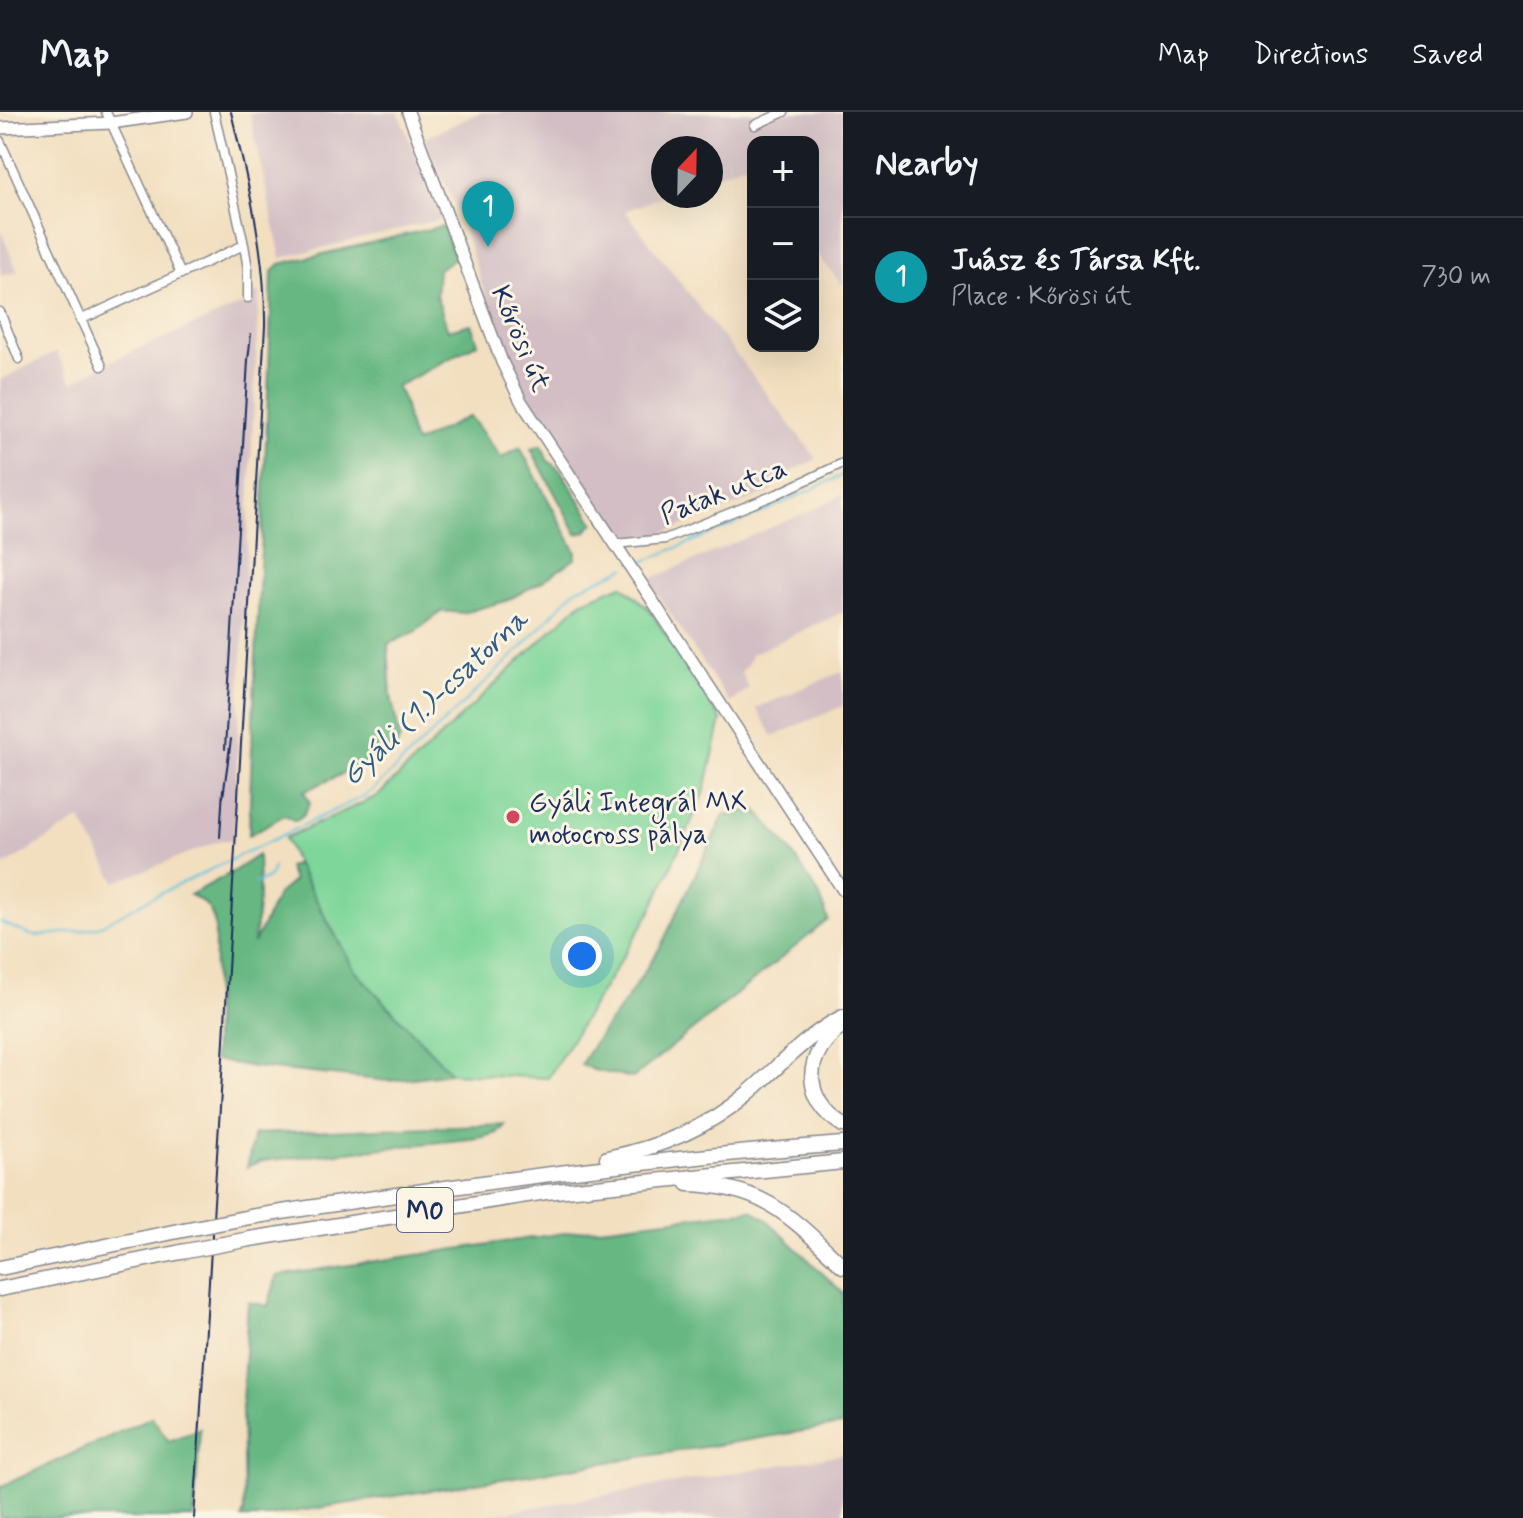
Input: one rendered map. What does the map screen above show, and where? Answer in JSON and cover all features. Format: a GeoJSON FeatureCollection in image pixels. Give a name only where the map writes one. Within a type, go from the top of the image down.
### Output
{"type":"FeatureCollection","features":[{"type":"Feature","properties":{"kind":"highway"},"geometry":{"type":"LineString","coordinates":[[546,1174],[572,1165],[638,1151],[696,1128],[744,1097],[811,1037],[843,1017]]}},
{"type":"Feature","properties":{"kind":"highway"},"geometry":{"type":"LineString","coordinates":[[843,1026],[821,1045],[812,1076],[822,1107],[843,1125]]}},
{"type":"Feature","properties":{"kind":"highway","name":"M0"},"geometry":{"type":"LineString","coordinates":[[0,1268],[250,1217],[392,1194],[654,1161],[843,1144]]}},
{"type":"Feature","properties":{"kind":"highway","name":"M0"},"geometry":{"type":"LineString","coordinates":[[0,1289],[250,1239],[454,1206],[600,1186],[843,1162]]}},
{"type":"Feature","properties":{"kind":"highway"},"geometry":{"type":"LineString","coordinates":[[600,1186],[708,1185],[747,1193],[785,1213],[843,1266]]}},
{"type":"Feature","properties":{"kind":"main road"},"geometry":{"type":"LineString","coordinates":[[0,128],[187,112]]}},
{"type":"Feature","properties":{"kind":"main road","name":"Kőrösi út"},"geometry":{"type":"LineString","coordinates":[[408,112],[521,401],[843,890]]}},
{"type":"Feature","properties":{"kind":"street"},"geometry":{"type":"LineString","coordinates":[[214,112],[244,245],[248,298]]}},
{"type":"Feature","properties":{"kind":"street"},"geometry":{"type":"LineString","coordinates":[[755,125],[784,112]]}},
{"type":"Feature","properties":{"kind":"street"},"geometry":{"type":"LineString","coordinates":[[109,118],[181,274]]}},
{"type":"Feature","properties":{"kind":"street"},"geometry":{"type":"LineString","coordinates":[[0,141],[102,366]]}},
{"type":"Feature","properties":{"kind":"street"},"geometry":{"type":"LineString","coordinates":[[80,320],[244,245]]}},
{"type":"Feature","properties":{"kind":"street"},"geometry":{"type":"LineString","coordinates":[[0,312],[19,359]]}},
{"type":"Feature","properties":{"kind":"street","name":"Patak utca"},"geometry":{"type":"LineString","coordinates":[[615,544],[665,539],[777,494],[843,463]]}},
{"type":"Feature","properties":{"kind":"shaded area"},"geometry":{"type":"Polygon","coordinates":[[[398,112],[441,219],[281,258],[250,114],[398,112]]]}},
{"type":"Feature","properties":{"kind":"shaded area"},"geometry":{"type":"Polygon","coordinates":[[[481,112],[843,112],[843,286],[819,256],[819,136],[747,136],[747,166],[745,164],[723,172],[723,136],[651,136],[651,201],[625,211],[817,459],[768,483],[772,491],[658,535],[618,538],[514,381],[458,212],[424,138],[481,112]]]}},
{"type":"Feature","properties":{"kind":"shaded area"},"geometry":{"type":"Polygon","coordinates":[[[0,230],[18,272],[0,275],[0,230]]]}},
{"type":"Feature","properties":{"kind":"shaded area"},"geometry":{"type":"Polygon","coordinates":[[[254,293],[259,293],[233,841],[222,840],[116,882],[80,819],[0,868],[0,380],[56,352],[72,383],[110,361],[241,305],[252,305],[254,293]]]}},
{"type":"Feature","properties":{"kind":"shaded area"},"geometry":{"type":"Polygon","coordinates":[[[843,494],[843,612],[750,655],[741,673],[749,688],[730,703],[648,580],[843,494]]]}},
{"type":"Feature","properties":{"kind":"shaded area"},"geometry":{"type":"Polygon","coordinates":[[[843,671],[843,706],[773,736],[756,708],[843,671]]]}},
{"type":"Feature","properties":{"kind":"shaded area"},"geometry":{"type":"Polygon","coordinates":[[[843,1454],[843,1518],[472,1518],[843,1454]]]}},
{"type":"Feature","properties":{"kind":"green space"},"geometry":{"type":"Polygon","coordinates":[[[443,226],[455,258],[438,269],[436,295],[448,330],[471,324],[478,343],[396,387],[412,436],[416,443],[470,416],[501,458],[520,447],[576,552],[575,559],[506,601],[462,613],[442,611],[415,632],[388,644],[391,696],[400,738],[395,751],[304,791],[310,803],[304,814],[295,821],[285,815],[249,835],[272,272],[280,264],[443,226]]]}},
{"type":"Feature","properties":{"kind":"green space"},"geometry":{"type":"Polygon","coordinates":[[[542,445],[547,460],[561,471],[594,523],[585,532],[577,534],[531,449],[542,445]]]}},
{"type":"Feature","properties":{"kind":"green space","name":"Gyáli Integrál MX motocross pálya"},"geometry":{"type":"Polygon","coordinates":[[[622,585],[649,609],[721,720],[704,794],[651,911],[548,1078],[451,1073],[355,971],[285,838],[378,796],[581,602],[622,585]]]}},
{"type":"Feature","properties":{"kind":"green space"},"geometry":{"type":"Polygon","coordinates":[[[756,809],[790,850],[820,896],[828,920],[633,1078],[593,1070],[581,1064],[661,946],[724,815],[756,809]]]}},
{"type":"Feature","properties":{"kind":"green space"},"geometry":{"type":"Polygon","coordinates":[[[258,855],[259,896],[254,943],[278,894],[293,881],[288,867],[296,863],[355,971],[451,1073],[389,1081],[214,1060],[215,924],[207,906],[190,895],[258,855]]]}},
{"type":"Feature","properties":{"kind":"green space"},"geometry":{"type":"Polygon","coordinates":[[[504,1124],[496,1133],[479,1138],[262,1161],[247,1167],[254,1134],[504,1124]]]}},
{"type":"Feature","properties":{"kind":"green space"},"geometry":{"type":"Polygon","coordinates":[[[752,1210],[766,1219],[843,1293],[843,1425],[242,1518],[242,1404],[248,1302],[268,1306],[277,1276],[591,1229],[752,1210]]]}},
{"type":"Feature","properties":{"kind":"green space"},"geometry":{"type":"Polygon","coordinates":[[[152,1417],[169,1441],[200,1429],[194,1518],[0,1518],[0,1487],[152,1417]]]}},
{"type":"Feature","properties":{"kind":"waterway","name":"Gyáli (1.)-csatorna"},"geometry":{"type":"LineString","coordinates":[[635,565],[752,517],[843,475]]}},
{"type":"Feature","properties":{"kind":"waterway","name":"Gyáli (1.)-csatorna"},"geometry":{"type":"LineString","coordinates":[[0,922],[37,936],[101,926],[143,902],[366,795],[520,649],[575,590],[625,568]]}},
{"type":"Feature","properties":{"kind":"waterway"},"geometry":{"type":"LineString","coordinates":[[255,883],[267,878],[273,866]]}},
{"type":"Feature","properties":{"kind":"railway"},"geometry":{"type":"LineString","coordinates":[[194,1518],[265,326],[259,244],[231,112]]}},
{"type":"Feature","properties":{"kind":"railway"},"geometry":{"type":"LineString","coordinates":[[225,749],[251,334]]}},
{"type":"Feature","properties":{"kind":"railway"},"geometry":{"type":"LineString","coordinates":[[223,797],[231,739]]}},
{"type":"Feature","properties":{"kind":"railway"},"geometry":{"type":"LineString","coordinates":[[220,837],[223,789]]}},
{"type":"Feature","properties":{"kind":"place","name":"Juász és Társa Kft."},"geometry":{"type":"Point","coordinates":[488,247]}},
{"type":"Feature","properties":{"kind":"place","name":"Gyáli Integrál MX motocross pálya"},"geometry":{"type":"Point","coordinates":[513,817]}}]}
